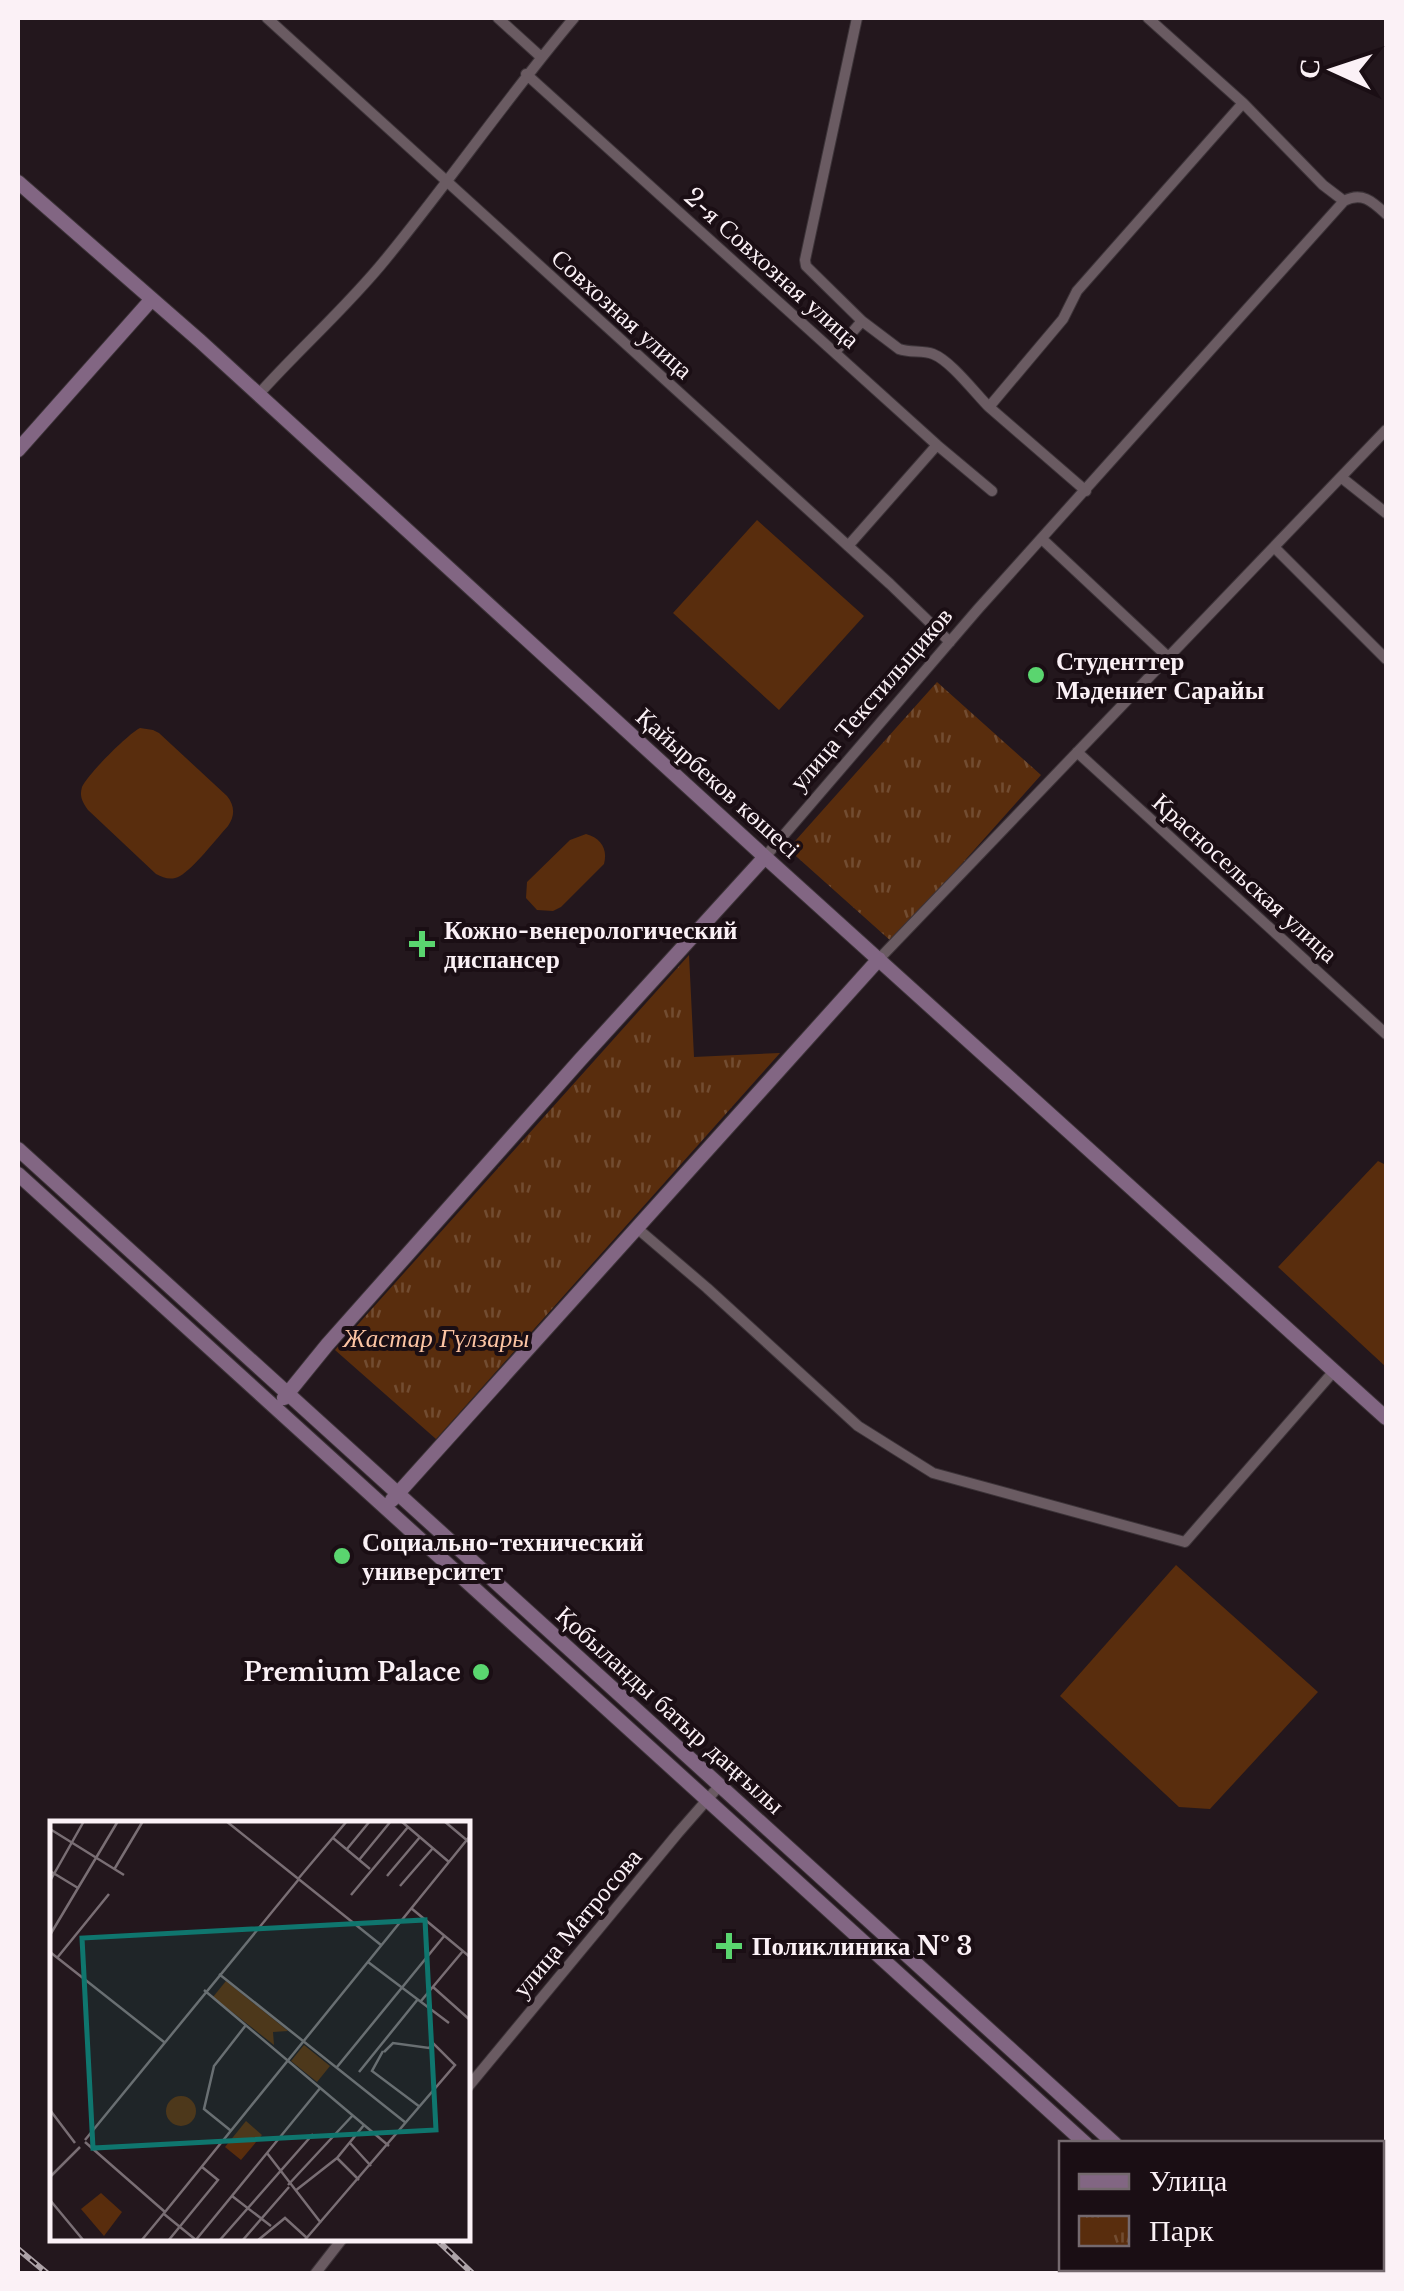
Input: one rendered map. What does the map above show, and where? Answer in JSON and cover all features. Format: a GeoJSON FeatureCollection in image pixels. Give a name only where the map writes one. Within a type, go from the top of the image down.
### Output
{"type":"FeatureCollection","features":[{"type":"Feature","properties":{"kind":"street","name":"Совхозная улица"},"geometry":{"type":"LineString","coordinates":[[267,18],[950,642]]}},
{"type":"Feature","properties":{"kind":"street"},"geometry":{"type":"LineString","coordinates":[[498,18],[541,57]]}},
{"type":"Feature","properties":{"kind":"street"},"geometry":{"type":"LineString","coordinates":[[258,394],[383,263],[526,74],[574,18]]}},
{"type":"Feature","properties":{"kind":"street"},"geometry":{"type":"LineString","coordinates":[[857,18],[806,266],[862,321],[900,349],[932,353],[945,362],[989,407],[1086,491]]}},
{"type":"Feature","properties":{"kind":"street"},"geometry":{"type":"LineString","coordinates":[[1148,18],[1243,103],[1322,185],[1344,201],[1365,197],[1386,214]]}},
{"type":"Feature","properties":{"kind":"street","name":"2-я Совхозная улица"},"geometry":{"type":"LineString","coordinates":[[526,74],[992,491]]}},
{"type":"Feature","properties":{"kind":"street"},"geometry":{"type":"LineString","coordinates":[[989,407],[1064,319],[1076,290],[1243,103]]}},
{"type":"Feature","properties":{"kind":"street","name":"Қайырбеков көшесі"},"geometry":{"type":"LineString","coordinates":[[18,182],[258,394],[1386,1418]]}},
{"type":"Feature","properties":{"kind":"street","name":"улица Текстильщиков"},"geometry":{"type":"LineString","coordinates":[[276,1408],[1344,201]]}},
{"type":"Feature","properties":{"kind":"street"},"geometry":{"type":"LineString","coordinates":[[18,450],[152,299]]}},
{"type":"Feature","properties":{"kind":"street"},"geometry":{"type":"LineString","coordinates":[[834,352],[862,321]]}},
{"type":"Feature","properties":{"kind":"street"},"geometry":{"type":"LineString","coordinates":[[385,1508],[878,960],[1386,430]]}},
{"type":"Feature","properties":{"kind":"street"},"geometry":{"type":"LineString","coordinates":[[848,546],[937,445]]}},
{"type":"Feature","properties":{"kind":"street"},"geometry":{"type":"LineString","coordinates":[[1342,478],[1386,513]]}},
{"type":"Feature","properties":{"kind":"street"},"geometry":{"type":"LineString","coordinates":[[1042,539],[1168,657]]}},
{"type":"Feature","properties":{"kind":"street"},"geometry":{"type":"LineString","coordinates":[[1274,547],[1386,659]]}},
{"type":"Feature","properties":{"kind":"street","name":"Красносельская улица"},"geometry":{"type":"LineString","coordinates":[[1077,752],[1386,1034]]}},
{"type":"Feature","properties":{"kind":"street","name":"Қобыланды батыр даңғылы"},"geometry":{"type":"LineString","coordinates":[[18,1148],[1112,2141]]}},
{"type":"Feature","properties":{"kind":"street","name":"Қобыланды батыр даңғылы"},"geometry":{"type":"LineString","coordinates":[[18,1174],[1083,2141]]}},
{"type":"Feature","properties":{"kind":"street"},"geometry":{"type":"LineString","coordinates":[[638,1229],[858,1426],[933,1473],[1186,1542],[1334,1371]]}},
{"type":"Feature","properties":{"kind":"street","name":"улица Матросова"},"geometry":{"type":"LineString","coordinates":[[470,2085],[720,1786]]}},
{"type":"Feature","properties":{"kind":"street"},"geometry":{"type":"LineString","coordinates":[[315,2274],[342,2241]]}},
{"type":"Feature","properties":{"kind":"green space"},"geometry":{"type":"Polygon","coordinates":[[[757,520],[864,616],[779,710],[673,613],[757,520]]]}},
{"type":"Feature","properties":{"kind":"green space"},"geometry":{"type":"Polygon","coordinates":[[[937,682],[1041,775],[892,942],[788,849],[937,682]]]}},
{"type":"Feature","properties":{"kind":"green space"},"geometry":{"type":"Polygon","coordinates":[[[140,728],[159,733],[227,796],[233,807],[228,826],[191,867],[174,878],[156,874],[88,810],[81,797],[82,787],[92,773],[140,728]]]}},
{"type":"Feature","properties":{"kind":"green space"},"geometry":{"type":"Polygon","coordinates":[[[586,834],[602,845],[604,864],[561,907],[537,910],[526,898],[527,882],[570,840],[586,834]]]}},
{"type":"Feature","properties":{"kind":"green space","name":"Жастар Гүлзары"},"geometry":{"type":"Polygon","coordinates":[[[689,955],[694,1057],[780,1053],[436,1439],[335,1350],[689,955]]]}},
{"type":"Feature","properties":{"kind":"green space"},"geometry":{"type":"Polygon","coordinates":[[[1378,1161],[1386,1165],[1386,1367],[1278,1267],[1378,1161]]]}},
{"type":"Feature","properties":{"kind":"green space"},"geometry":{"type":"Polygon","coordinates":[[[1176,1565],[1318,1692],[1210,1809],[1179,1807],[1060,1696],[1176,1565]]]}},
{"type":"Feature","properties":{"kind":"railway"},"geometry":{"type":"LineString","coordinates":[[438,2241],[473,2274]]}},
{"type":"Feature","properties":{"kind":"railway"},"geometry":{"type":"LineString","coordinates":[[18,2249],[48,2274]]}},
{"type":"Feature","properties":{"kind":"place","name":"Студенттер Мәдениет Сарайы"},"geometry":{"type":"Point","coordinates":[1036,675]}},
{"type":"Feature","properties":{"kind":"place","name":"Кожно-венерологический диспансер"},"geometry":{"type":"Point","coordinates":[422,944]}},
{"type":"Feature","properties":{"kind":"place","name":"Социально-технический университет"},"geometry":{"type":"Point","coordinates":[342,1556]}},
{"type":"Feature","properties":{"kind":"place","name":"Premium Palace"},"geometry":{"type":"Point","coordinates":[481,1672]}},
{"type":"Feature","properties":{"kind":"place","name":"Поликлиника № 3"},"geometry":{"type":"Point","coordinates":[729,1946]}}]}
